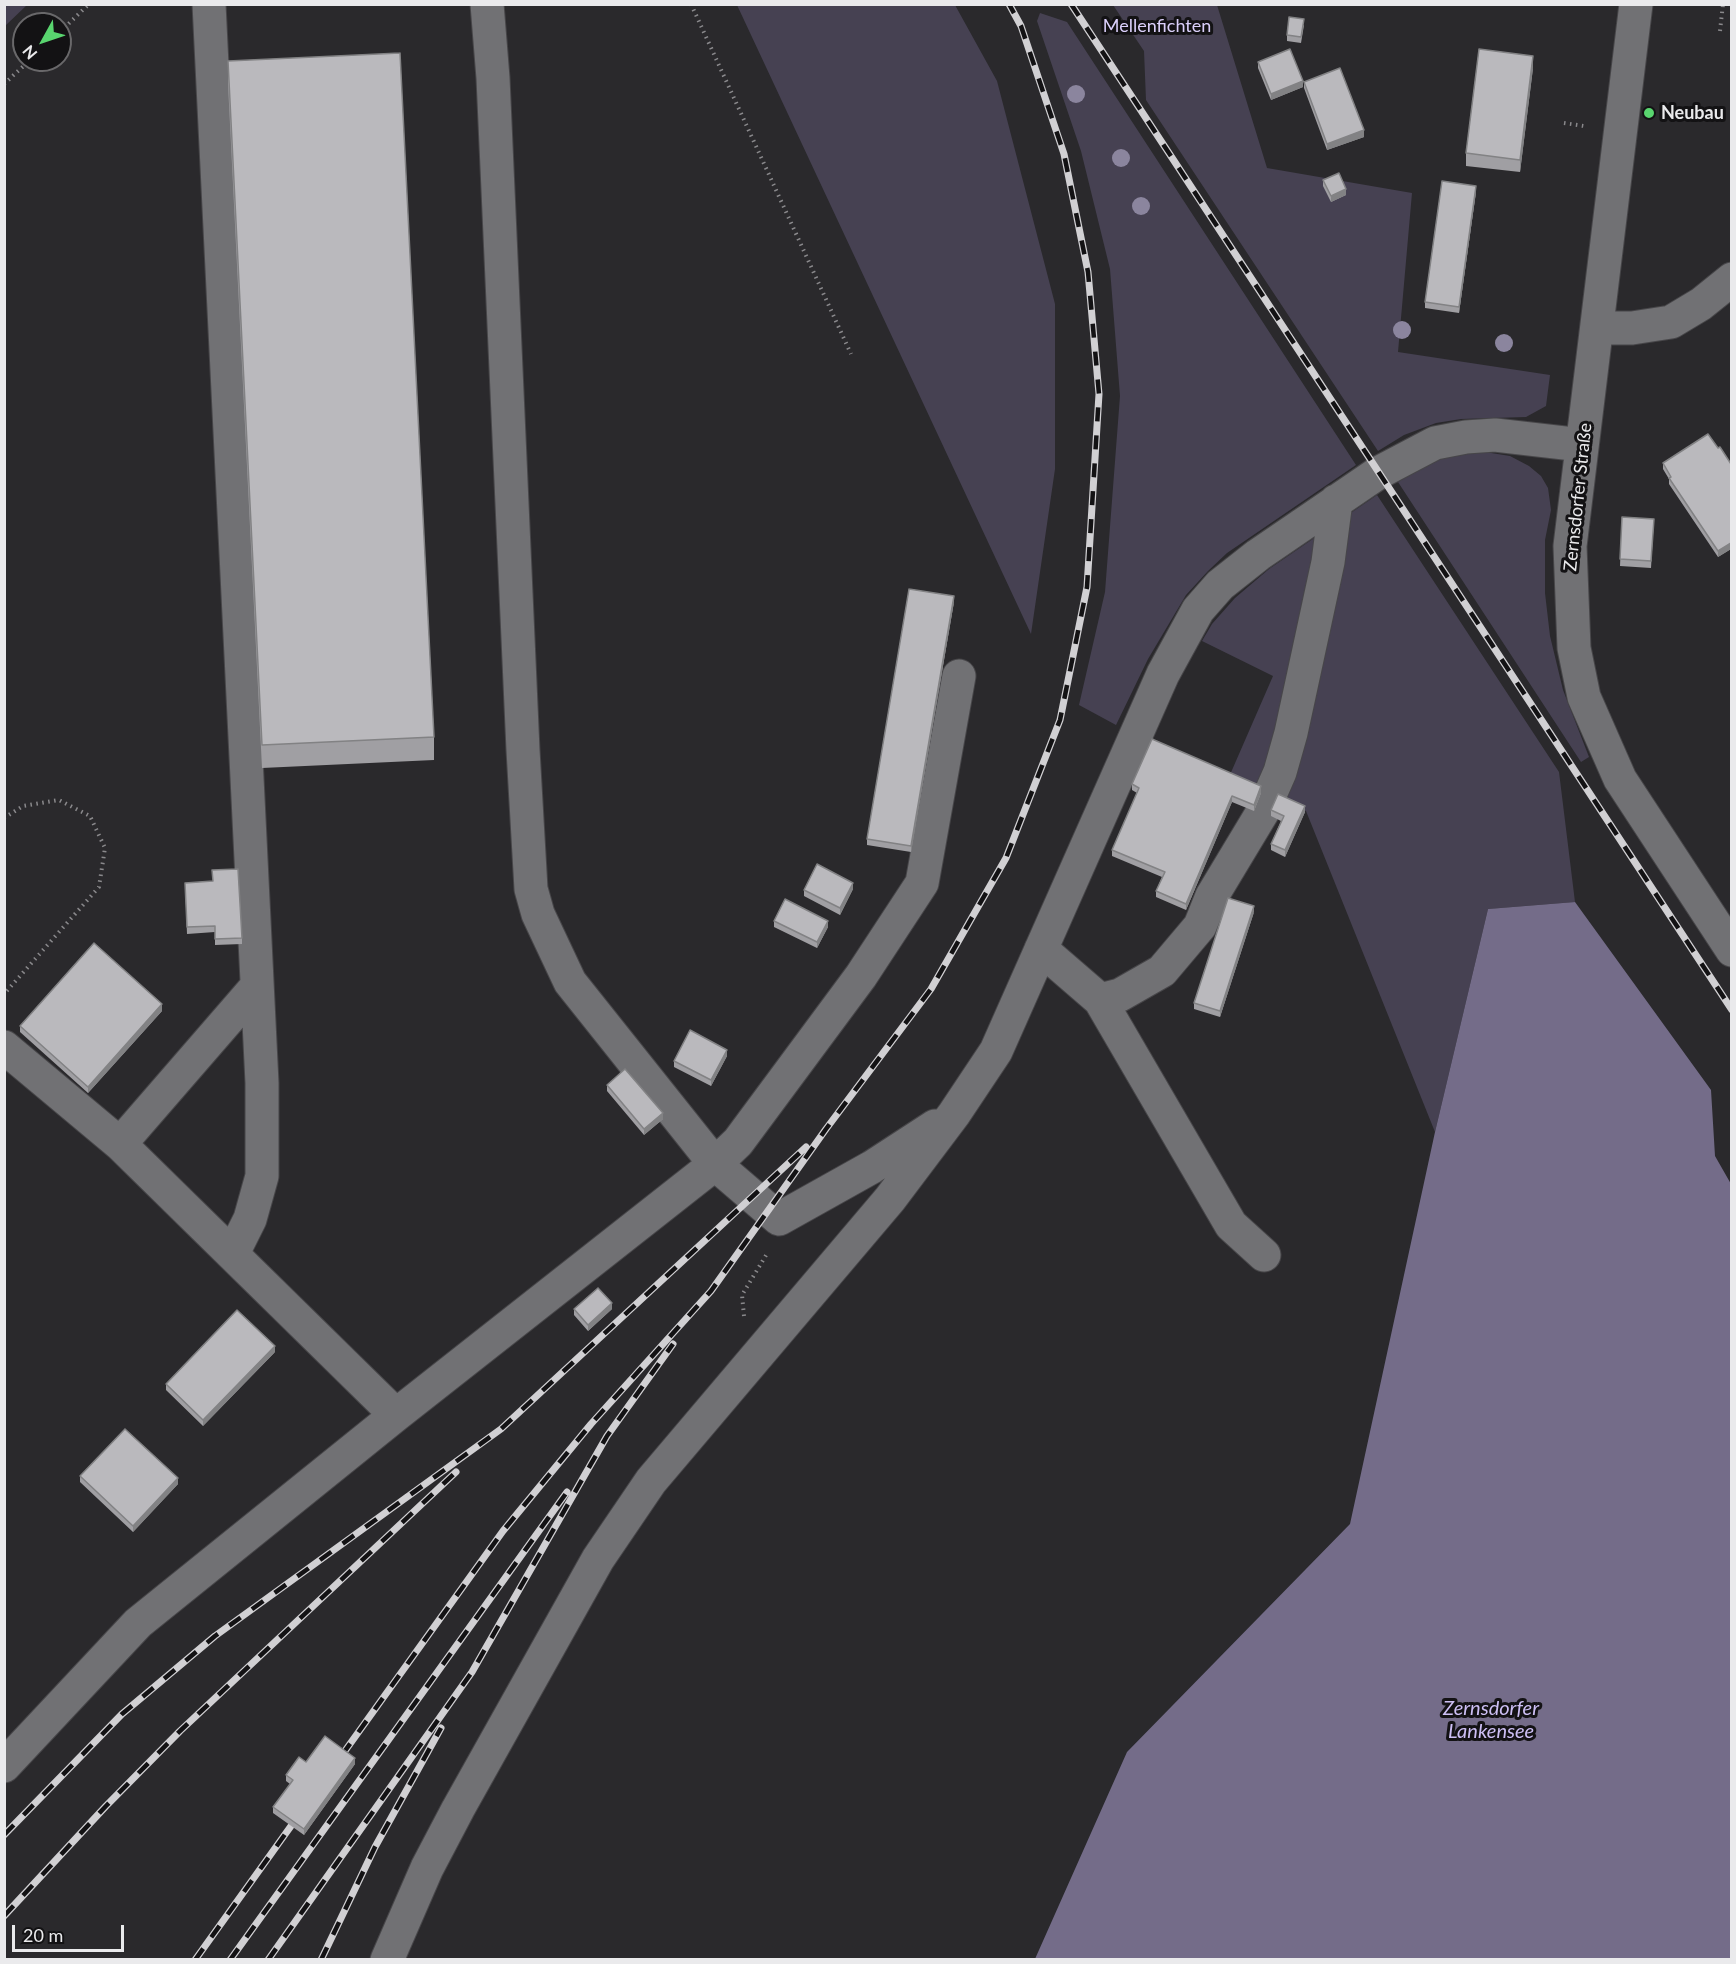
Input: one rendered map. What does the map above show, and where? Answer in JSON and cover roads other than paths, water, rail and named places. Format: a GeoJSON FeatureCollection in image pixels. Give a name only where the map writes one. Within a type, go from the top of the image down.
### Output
{"type":"FeatureCollection","features":[{"type":"Feature","properties":{"kind":"street"},"geometry":{"type":"LineString","coordinates":[[209,4],[257,986],[262,1176],[250,1219],[233,1253]]}},
{"type":"Feature","properties":{"kind":"street"},"geometry":{"type":"LineString","coordinates":[[487,4],[493,78],[531,889],[538,914],[570,982],[715,1164],[779,1219],[872,1167],[954,1114]]}},
{"type":"Feature","properties":{"kind":"street","name":"Zernsdorfer Straße"},"geometry":{"type":"LineString","coordinates":[[1636,4],[1570,546],[1570,598],[1574,648],[1584,697],[1620,779],[1731,950]]}},
{"type":"Feature","properties":{"kind":"street"},"geometry":{"type":"LineString","coordinates":[[1597,328],[1632,328],[1671,322],[1701,304],[1731,279]]}},
{"type":"Feature","properties":{"kind":"street"},"geometry":{"type":"LineString","coordinates":[[387,1959],[422,1879],[458,1809],[598,1559],[651,1481],[890,1199],[954,1114],[996,1051],[1163,674],[1198,610],[1220,585],[1336,501],[1395,463],[1435,443],[1466,437],[1495,435],[1582,445]]}},
{"type":"Feature","properties":{"kind":"street"},"geometry":{"type":"LineString","coordinates":[[1100,1000],[1120,995],[1162,971],[1200,926],[1212,896],[1262,813],[1280,772],[1291,733],[1328,562],[1336,501]]}},
{"type":"Feature","properties":{"kind":"street"},"geometry":{"type":"LineString","coordinates":[[4,1766],[138,1623],[396,1415],[715,1164],[738,1142],[861,976],[922,884],[959,676]]}},
{"type":"Feature","properties":{"kind":"street"},"geometry":{"type":"LineString","coordinates":[[1041,949],[1100,1000],[1231,1225],[1264,1255]]}},
{"type":"Feature","properties":{"kind":"street"},"geometry":{"type":"LineString","coordinates":[[120,1144],[257,986]]}},
{"type":"Feature","properties":{"kind":"street"},"geometry":{"type":"LineString","coordinates":[[4,1047],[120,1144],[396,1415]]}},
{"type":"Feature","properties":{"kind":"water","name":"Zernsdorfer Lankensee"},"geometry":{"type":"Polygon","coordinates":[[[1575,902],[1711,1090],[1715,1156],[1731,1184],[1731,1959],[1035,1959],[1127,1752],[1350,1524],[1435,1132],[1488,909],[1575,902]]]}},
{"type":"Feature","properties":{"kind":"railway"},"geometry":{"type":"LineString","coordinates":[[342,1755],[503,1531],[591,1424],[711,1291],[826,1129],[931,989],[1006,858],[1060,720],[1087,587],[1099,394],[1088,272],[1064,154],[1021,26],[1009,4]]}},
{"type":"Feature","properties":{"kind":"railway"},"geometry":{"type":"LineString","coordinates":[[1071,4],[1732,1010]]}},
{"type":"Feature","properties":{"kind":"railway"},"geometry":{"type":"LineString","coordinates":[[4,1835],[122,1714],[215,1636],[501,1429],[806,1147]]}},
{"type":"Feature","properties":{"kind":"railway"},"geometry":{"type":"LineString","coordinates":[[268,1960],[472,1672],[607,1436],[673,1344]]}},
{"type":"Feature","properties":{"kind":"railway"},"geometry":{"type":"LineString","coordinates":[[4,1916],[106,1806],[180,1731],[456,1472]]}},
{"type":"Feature","properties":{"kind":"railway"},"geometry":{"type":"LineString","coordinates":[[230,1960],[567,1492]]}},
{"type":"Feature","properties":{"kind":"railway"},"geometry":{"type":"LineString","coordinates":[[321,1960],[375,1847],[441,1728]]}},
{"type":"Feature","properties":{"kind":"railway"},"geometry":{"type":"LineString","coordinates":[[195,1960],[291,1826]]}},
{"type":"Feature","properties":{"kind":"place","name":"Neubau"},"geometry":{"type":"Point","coordinates":[1649,113]}},
{"type":"Feature","properties":{"kind":"park label","name":"Mellenfichten"},"geometry":{"type":"Point","coordinates":[1157,26]}}]}
